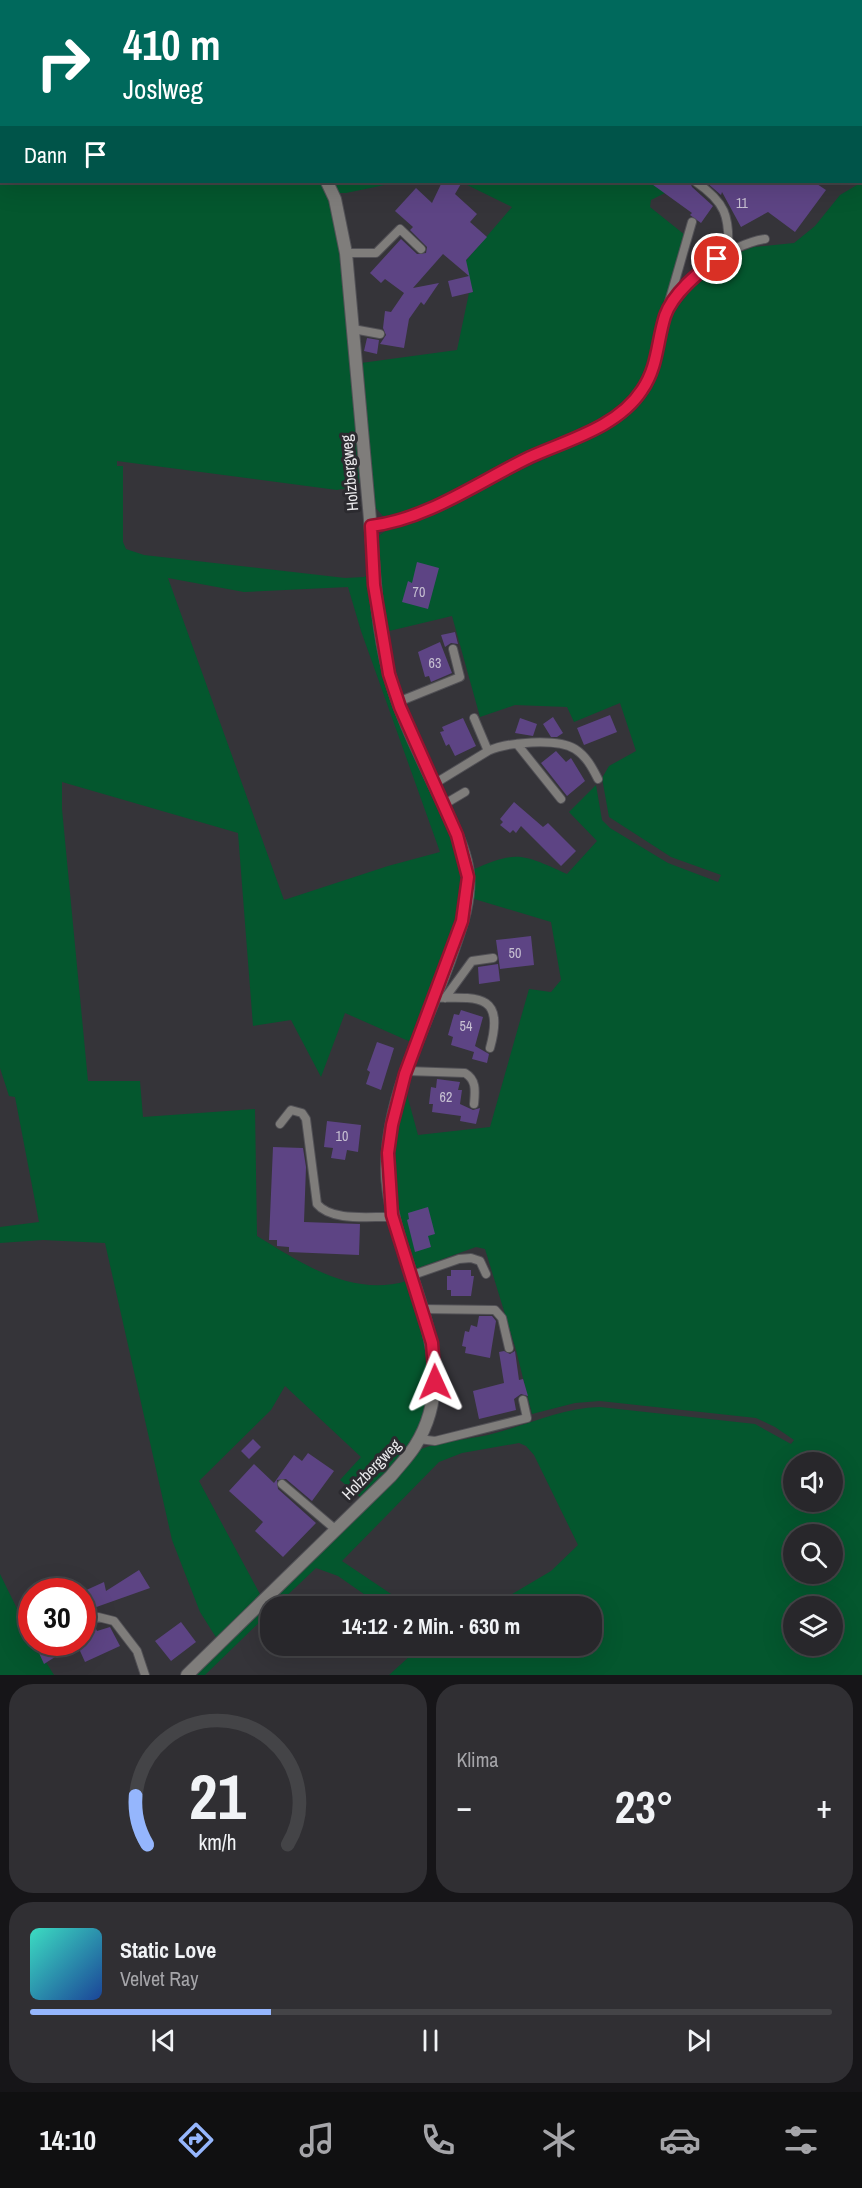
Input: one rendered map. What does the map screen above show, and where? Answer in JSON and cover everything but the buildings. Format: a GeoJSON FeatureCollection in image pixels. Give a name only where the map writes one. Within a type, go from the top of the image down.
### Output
{"type":"FeatureCollection","features":[{"type":"Feature","properties":{"kind":"street","name":"Holzbergweg"},"geometry":{"type":"LineString","coordinates":[[187,1675],[391,1476],[419,1439],[432,1401],[435,1370],[432,1343],[392,1217],[388,1174],[389,1139],[407,1071],[440,998],[462,921],[468,885],[462,849],[398,702],[382,644],[374,585],[371,526],[346,253],[335,199],[327,183]]}},
{"type":"Feature","properties":{"kind":"lane"},"geometry":{"type":"LineString","coordinates":[[698,183],[714,194],[723,207],[729,234],[728,251]]}},
{"type":"Feature","properties":{"kind":"lane"},"geometry":{"type":"LineString","coordinates":[[371,526],[415,515],[530,458],[588,433],[638,397],[649,378],[692,222]]}},
{"type":"Feature","properties":{"kind":"lane"},"geometry":{"type":"LineString","coordinates":[[346,253],[376,252],[400,229],[421,249]]}},
{"type":"Feature","properties":{"kind":"lane"},"geometry":{"type":"LineString","coordinates":[[666,315],[684,288],[728,251],[765,239]]}},
{"type":"Feature","properties":{"kind":"lane"},"geometry":{"type":"LineString","coordinates":[[353,329],[380,334]]}},
{"type":"Feature","properties":{"kind":"lane"},"geometry":{"type":"LineString","coordinates":[[398,702],[459,677],[453,649]]}},
{"type":"Feature","properties":{"kind":"lane"},"geometry":{"type":"LineString","coordinates":[[474,718],[488,751]]}},
{"type":"Feature","properties":{"kind":"lane"},"geometry":{"type":"LineString","coordinates":[[434,784],[488,751],[517,744],[552,743],[569,746],[587,760],[598,779]]}},
{"type":"Feature","properties":{"kind":"lane"},"geometry":{"type":"LineString","coordinates":[[517,744],[561,799]]}},
{"type":"Feature","properties":{"kind":"lane"},"geometry":{"type":"LineString","coordinates":[[443,805],[465,792]]}},
{"type":"Feature","properties":{"kind":"lane"},"geometry":{"type":"LineString","coordinates":[[440,998],[472,961],[493,958]]}},
{"type":"Feature","properties":{"kind":"lane"},"geometry":{"type":"LineString","coordinates":[[440,998],[477,998],[489,1004],[496,1022],[490,1048]]}},
{"type":"Feature","properties":{"kind":"lane"},"geometry":{"type":"LineString","coordinates":[[407,1071],[468,1074],[475,1086],[474,1104]]}},
{"type":"Feature","properties":{"kind":"lane"},"geometry":{"type":"LineString","coordinates":[[280,1124],[291,1110],[296,1110],[306,1119],[317,1204],[321,1209],[338,1215],[392,1217]]}},
{"type":"Feature","properties":{"kind":"lane"},"geometry":{"type":"LineString","coordinates":[[410,1276],[465,1258],[480,1261],[486,1274]]}},
{"type":"Feature","properties":{"kind":"lane"},"geometry":{"type":"LineString","coordinates":[[421,1309],[495,1310],[502,1318],[509,1348]]}},
{"type":"Feature","properties":{"kind":"lane"},"geometry":{"type":"LineString","coordinates":[[419,1439],[435,1441],[527,1418],[523,1400]]}},
{"type":"Feature","properties":{"kind":"lane"},"geometry":{"type":"LineString","coordinates":[[282,1484],[335,1529]]}},
{"type":"Feature","properties":{"kind":"lane"},"geometry":{"type":"LineString","coordinates":[[96,1618],[114,1621],[137,1651],[145,1675]]}},
{"type":"Feature","properties":{"kind":"green space"},"geometry":{"type":"Polygon","coordinates":[[[0,183],[321,183],[331,201],[339,235],[360,482],[357,486],[337,490],[117,461],[117,466],[123,466],[123,542],[126,549],[144,555],[345,578],[364,577],[369,574],[377,645],[452,837],[463,878],[461,904],[451,939],[413,1043],[345,1013],[321,1077],[291,1020],[253,1026],[238,833],[62,782],[62,809],[88,1081],[140,1081],[143,1117],[255,1109],[257,1236],[310,1267],[347,1281],[366,1285],[386,1285],[407,1281],[431,1355],[425,1415],[405,1453],[361,1498],[340,1480],[361,1457],[285,1386],[271,1410],[199,1481],[261,1596],[217,1639],[200,1612],[172,1540],[105,1243],[43,1240],[0,1243],[0,1227],[39,1222],[15,1097],[9,1096],[0,1068],[0,183]],[[168,578],[284,900],[388,866],[440,852],[361,631],[348,587],[244,592],[168,578]]]}},
{"type":"Feature","properties":{"kind":"green space"},"geometry":{"type":"Polygon","coordinates":[[[334,183],[394,183],[346,193],[339,193],[334,183]]]}},
{"type":"Feature","properties":{"kind":"green space"},"geometry":{"type":"Polygon","coordinates":[[[463,183],[654,183],[665,193],[651,200],[650,207],[685,235],[650,367],[635,395],[586,430],[528,455],[404,516],[383,516],[374,506],[361,363],[457,350],[469,293],[473,292],[464,263],[512,207],[463,183]]]}},
{"type":"Feature","properties":{"kind":"green space"},"geometry":{"type":"Polygon","coordinates":[[[862,183],[862,1675],[389,1675],[410,1656],[602,1656],[602,1596],[509,1596],[551,1571],[578,1545],[534,1455],[526,1446],[519,1443],[462,1453],[439,1462],[342,1561],[394,1596],[367,1596],[338,1576],[316,1568],[287,1596],[272,1596],[416,1452],[440,1444],[488,1435],[557,1414],[600,1407],[755,1424],[791,1444],[794,1440],[756,1418],[600,1401],[575,1403],[532,1414],[516,1350],[485,1249],[476,1247],[412,1270],[393,1194],[393,1153],[406,1091],[418,1135],[490,1127],[529,989],[551,992],[561,980],[551,922],[471,898],[472,870],[500,859],[520,857],[540,862],[567,874],[597,841],[569,812],[596,785],[602,820],[610,828],[668,863],[718,882],[721,875],[671,857],[609,817],[602,778],[609,766],[636,751],[620,703],[574,722],[567,707],[515,705],[480,717],[452,616],[385,632],[377,537],[391,527],[416,518],[493,479],[495,482],[590,438],[619,420],[620,416],[640,399],[668,320],[689,292],[710,272],[743,251],[754,247],[794,243],[815,226],[840,195],[862,183]]]}},
{"type":"Feature","properties":{"kind":"green space"},"geometry":{"type":"Polygon","coordinates":[[[0,1574],[18,1611],[18,1656],[42,1656],[54,1675],[0,1675],[0,1574]]]}},
{"type":"Feature","properties":{"kind":"green space"},"geometry":{"type":"Polygon","coordinates":[[[260,1608],[260,1622],[205,1675],[193,1675],[260,1608]]]}},
{"type":"Feature","properties":{"kind":"route"},"geometry":{"type":"LineString","coordinates":[[435,1382],[435,1355],[429,1329],[407,1268],[392,1215],[387,1168],[389,1139],[405,1074],[437,995],[462,921],[468,894],[468,870],[457,835],[400,707],[389,674],[382,644],[374,585],[371,526],[388,524],[415,515],[530,458],[588,433],[616,415],[638,397],[644,388],[654,368],[666,315],[674,299],[717,259]]}}]}
